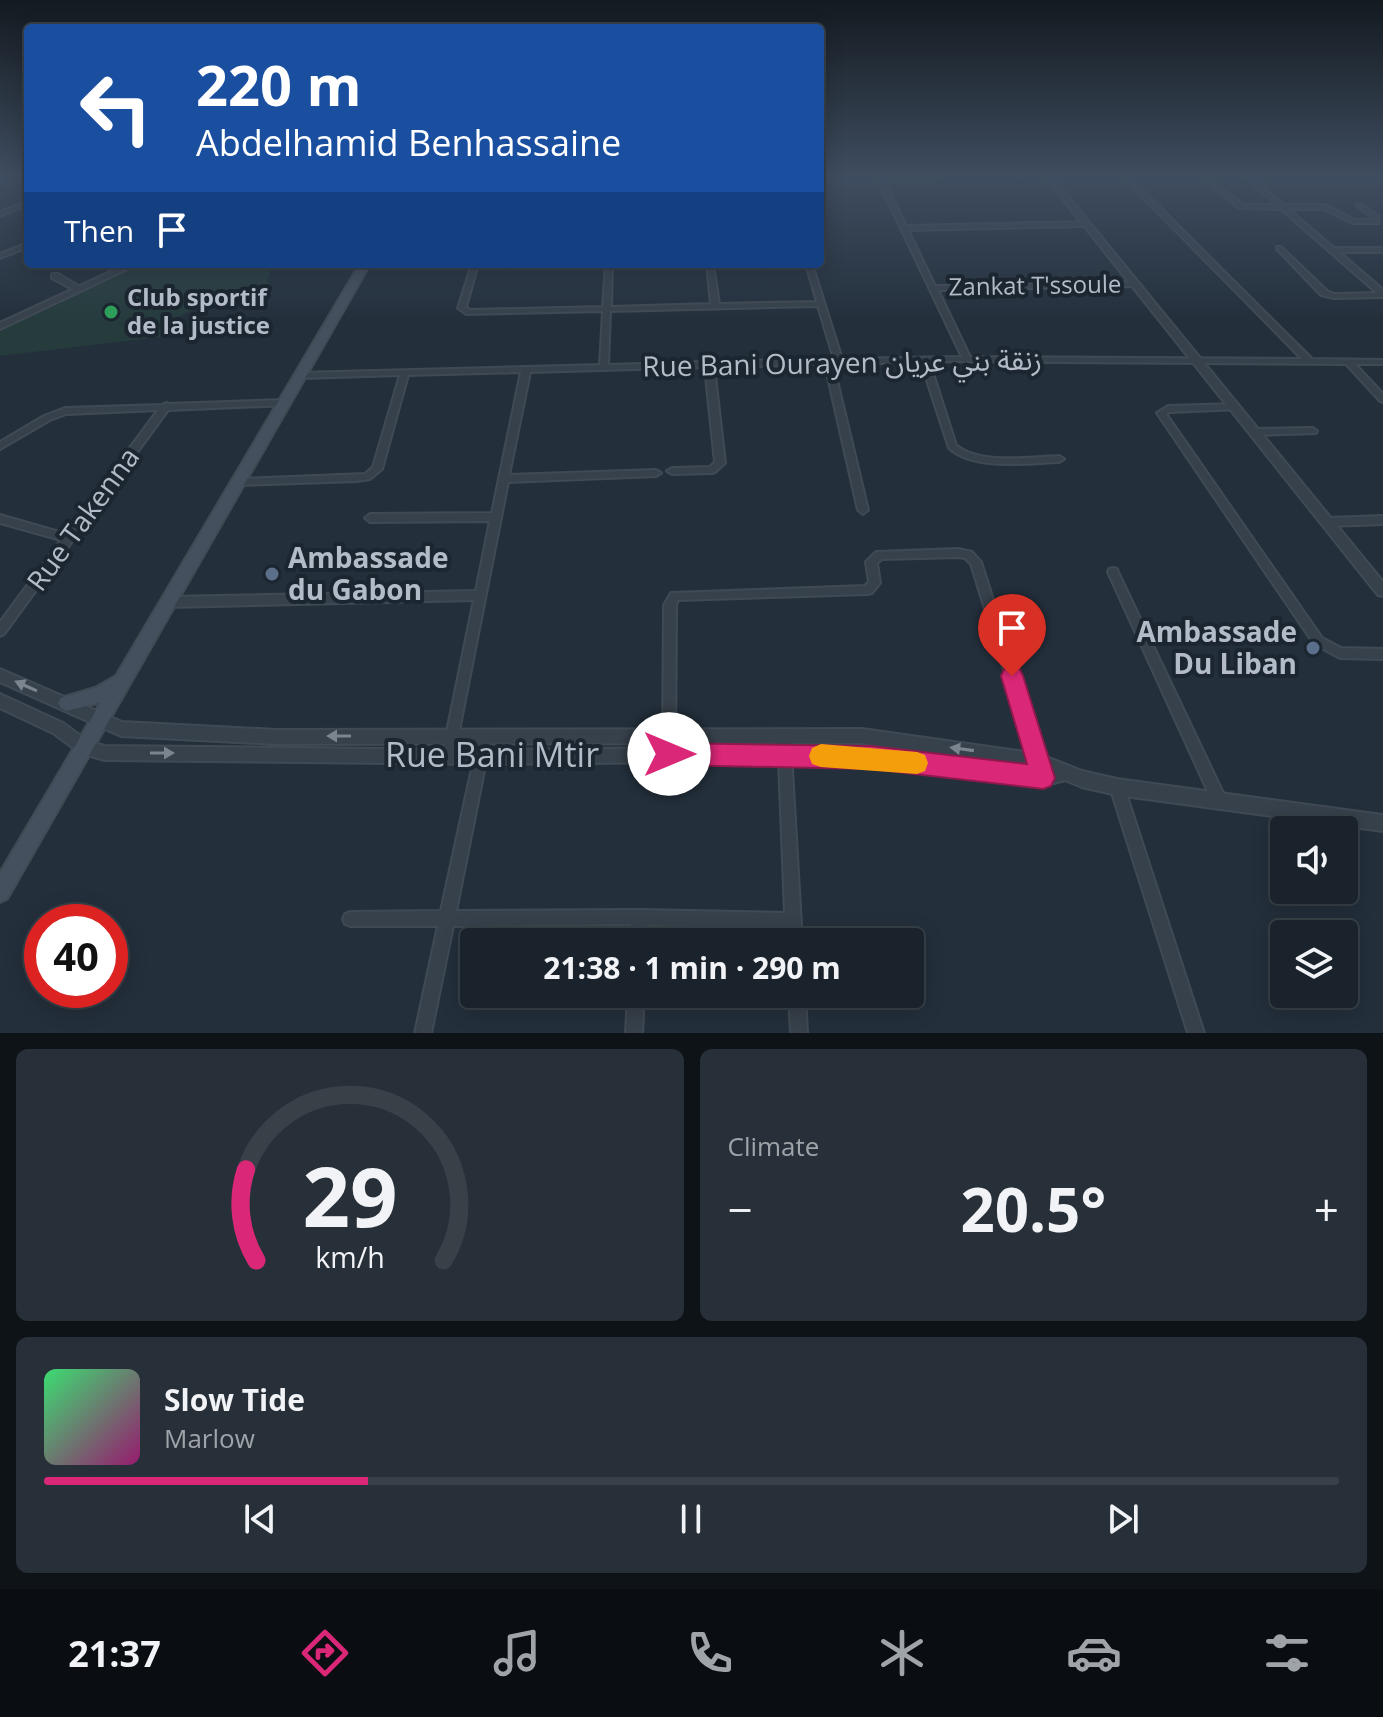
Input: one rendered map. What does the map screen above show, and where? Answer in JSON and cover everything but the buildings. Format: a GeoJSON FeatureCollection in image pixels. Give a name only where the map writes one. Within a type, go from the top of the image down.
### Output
{"type":"FeatureCollection","features":[{"type":"Feature","properties":{"kind":"main road"},"geometry":{"type":"LineString","coordinates":[[0,892],[363,268]]}},
{"type":"Feature","properties":{"kind":"main road"},"geometry":{"type":"LineString","coordinates":[[67,703],[99,695],[128,676]]}},
{"type":"Feature","properties":{"kind":"street"},"geometry":{"type":"LineString","coordinates":[[967,359],[905,228],[987,226]]}},
{"type":"Feature","properties":{"kind":"street"},"geometry":{"type":"LineString","coordinates":[[1089,226],[1383,591]]}},
{"type":"Feature","properties":{"kind":"street"},"geometry":{"type":"LineString","coordinates":[[1175,226],[1309,361]]}},
{"type":"Feature","properties":{"kind":"street"},"geometry":{"type":"LineString","coordinates":[[1304,226],[1383,295]]}},
{"type":"Feature","properties":{"kind":"street"},"geometry":{"type":"LineString","coordinates":[[0,256],[24,247]]}},
{"type":"Feature","properties":{"kind":"street"},"geometry":{"type":"LineString","coordinates":[[1279,248],[1324,293],[1334,296],[1383,295]]}},
{"type":"Feature","properties":{"kind":"street"},"geometry":{"type":"LineString","coordinates":[[1332,250],[1383,250]]}},
{"type":"Feature","properties":{"kind":"street"},"geometry":{"type":"LineString","coordinates":[[0,326],[125,268]]}},
{"type":"Feature","properties":{"kind":"street"},"geometry":{"type":"LineString","coordinates":[[474,268],[462,308],[466,312],[820,304]]}},
{"type":"Feature","properties":{"kind":"street"},"geometry":{"type":"LineString","coordinates":[[604,367],[609,268]]}},
{"type":"Feature","properties":{"kind":"street"},"geometry":{"type":"LineString","coordinates":[[710,268],[715,306]]}},
{"type":"Feature","properties":{"kind":"street"},"geometry":{"type":"LineString","coordinates":[[810,268],[833,360],[863,510]]}},
{"type":"Feature","properties":{"kind":"street"},"geometry":{"type":"LineString","coordinates":[[55,276],[79,289]]}},
{"type":"Feature","properties":{"kind":"street","name":"Zankat T'ssoule"},"geometry":{"type":"LineString","coordinates":[[934,288],[1136,284]]}},
{"type":"Feature","properties":{"kind":"street"},"geometry":{"type":"LineString","coordinates":[[924,359],[957,454],[976,459],[1059,459]]}},
{"type":"Feature","properties":{"kind":"street","name":"Rue Bani Ourayen زنقة بني عريان"},"geometry":{"type":"LineString","coordinates":[[302,375],[833,360],[1383,362]]}},
{"type":"Feature","properties":{"kind":"street"},"geometry":{"type":"LineString","coordinates":[[1348,362],[1383,399]]}},
{"type":"Feature","properties":{"kind":"street"},"geometry":{"type":"LineString","coordinates":[[672,471],[712,470],[720,463],[709,363]]}},
{"type":"Feature","properties":{"kind":"street"},"geometry":{"type":"LineString","coordinates":[[448,756],[526,369]]}},
{"type":"Feature","properties":{"kind":"street"},"geometry":{"type":"LineString","coordinates":[[239,482],[362,478],[372,474],[377,469],[405,372]]}},
{"type":"Feature","properties":{"kind":"street"},"geometry":{"type":"LineString","coordinates":[[0,446],[62,411],[285,403]]}},
{"type":"Feature","properties":{"kind":"street","name":"Rue Takenna"},"geometry":{"type":"LineString","coordinates":[[0,631],[166,406]]}},
{"type":"Feature","properties":{"kind":"street"},"geometry":{"type":"LineString","coordinates":[[1236,407],[1168,409],[1161,413],[1318,641],[1340,653],[1383,654]]}},
{"type":"Feature","properties":{"kind":"street"},"geometry":{"type":"LineString","coordinates":[[1256,432],[1313,431]]}},
{"type":"Feature","properties":{"kind":"street"},"geometry":{"type":"LineString","coordinates":[[504,479],[656,473]]}},
{"type":"Feature","properties":{"kind":"street"},"geometry":{"type":"LineString","coordinates":[[370,518],[497,517]]}},
{"type":"Feature","properties":{"kind":"street"},"geometry":{"type":"LineString","coordinates":[[0,519],[68,538]]}},
{"type":"Feature","properties":{"kind":"street"},"geometry":{"type":"LineString","coordinates":[[1329,522],[1383,520]]}},
{"type":"Feature","properties":{"kind":"street"},"geometry":{"type":"LineString","coordinates":[[669,754],[670,605],[675,596],[868,590],[875,584],[870,566],[876,556],[964,553],[976,562],[1043,778],[1065,772]]}},
{"type":"Feature","properties":{"kind":"street"},"geometry":{"type":"LineString","coordinates":[[1113,572],[1220,802]]}},
{"type":"Feature","properties":{"kind":"street"},"geometry":{"type":"LineString","coordinates":[[169,602],[481,595]]}},
{"type":"Feature","properties":{"kind":"street","name":"Rue Bani Mtir"},"geometry":{"type":"LineString","coordinates":[[0,675],[121,729],[277,737],[862,736],[1039,761],[1117,787],[1383,823]]}},
{"type":"Feature","properties":{"kind":"street"},"geometry":{"type":"LineString","coordinates":[[0,701],[58,728],[85,748]]}},
{"type":"Feature","properties":{"kind":"street"},"geometry":{"type":"LineString","coordinates":[[784,735],[793,928]]}},
{"type":"Feature","properties":{"kind":"street"},"geometry":{"type":"LineString","coordinates":[[423,1033],[485,736]]}},
{"type":"Feature","properties":{"kind":"street","name":"Rue Bani Mtir"},"geometry":{"type":"LineString","coordinates":[[85,748],[105,753],[480,757],[787,754],[871,758],[1043,778]]}},
{"type":"Feature","properties":{"kind":"street"},"geometry":{"type":"LineString","coordinates":[[1117,787],[1196,1033]]}},
{"type":"Feature","properties":{"kind":"street"},"geometry":{"type":"LineString","coordinates":[[350,919],[639,917],[793,921]]}},
{"type":"Feature","properties":{"kind":"street"},"geometry":{"type":"LineString","coordinates":[[639,917],[639,928]]}},
{"type":"Feature","properties":{"kind":"street"},"geometry":{"type":"LineString","coordinates":[[634,1033],[635,1008]]}},
{"type":"Feature","properties":{"kind":"street"},"geometry":{"type":"LineString","coordinates":[[798,1008],[799,1033]]}},
{"type":"Feature","properties":{"kind":"green space","name":"Club sportif de la justice"},"geometry":{"type":"Polygon","coordinates":[[[125,268],[272,268],[267,281],[271,285],[242,299],[201,305],[171,321],[177,335],[0,356],[0,327],[125,268]]]}},
{"type":"Feature","properties":{"kind":"slow traffic"},"geometry":{"type":"LineString","coordinates":[[821,756],[917,763]]}},
{"type":"Feature","properties":{"kind":"place","name":"Club sportif de la justice"},"geometry":{"type":"Point","coordinates":[111,312]}},
{"type":"Feature","properties":{"kind":"place","name":"Ambassade du Gabon"},"geometry":{"type":"Point","coordinates":[272,574]}},
{"type":"Feature","properties":{"kind":"place","name":"Ambassade Du Liban"},"geometry":{"type":"Point","coordinates":[1313,648]}},
{"type":"Feature","properties":{"kind":"route"},"geometry":{"type":"LineString","coordinates":[[669,754],[871,758],[1043,778],[1012,676]]}}]}
